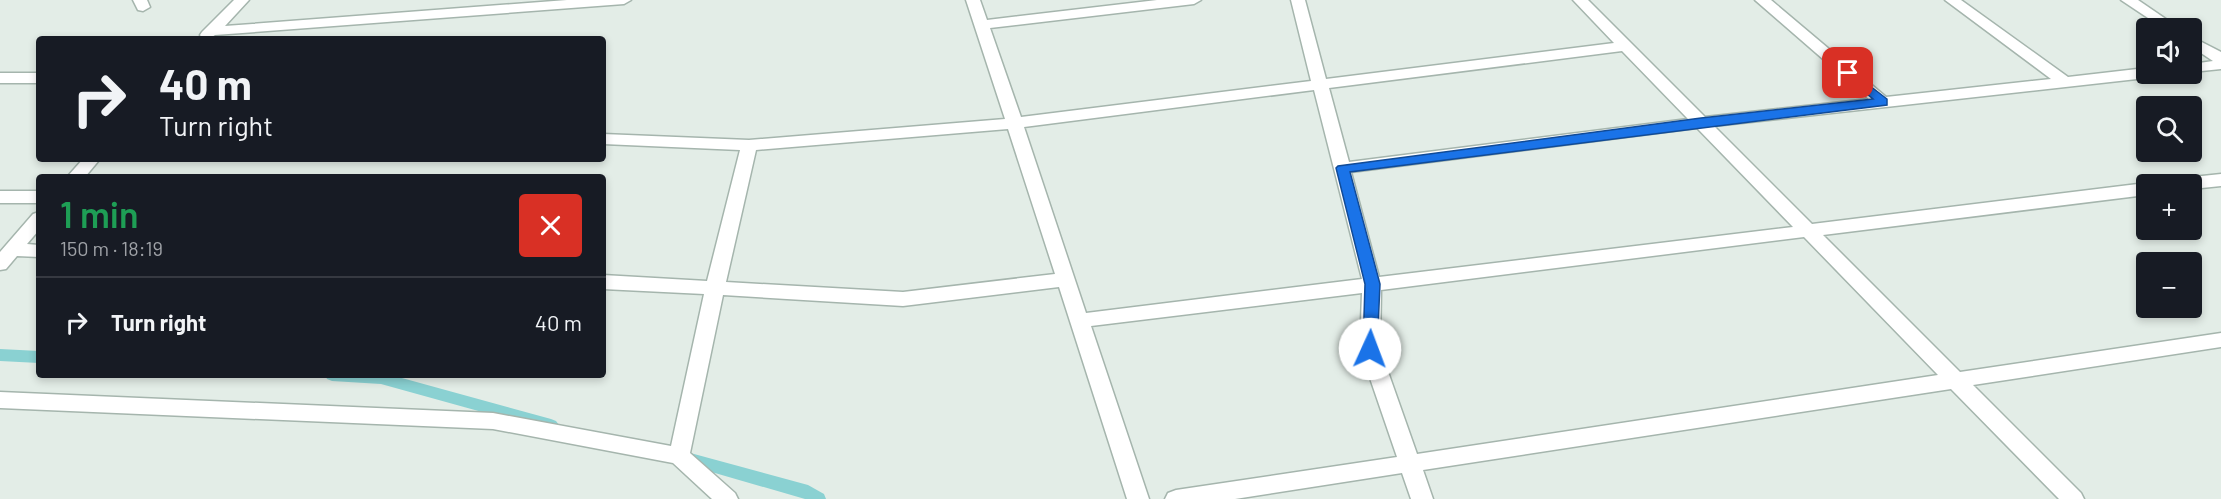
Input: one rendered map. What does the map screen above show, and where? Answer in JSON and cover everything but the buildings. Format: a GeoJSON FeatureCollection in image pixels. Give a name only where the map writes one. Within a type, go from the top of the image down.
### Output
{"type":"FeatureCollection","features":[{"type":"Feature","properties":{"kind":"street"},"geometry":{"type":"LineString","coordinates":[[208,35],[242,0]]}},
{"type":"Feature","properties":{"kind":"street"},"geometry":{"type":"LineString","coordinates":[[444,14],[451,0]]}},
{"type":"Feature","properties":{"kind":"street"},"geometry":{"type":"LineString","coordinates":[[208,35],[624,0]]}},
{"type":"Feature","properties":{"kind":"street"},"geometry":{"type":"LineString","coordinates":[[973,0],[1016,123],[1064,280],[1138,499]]}},
{"type":"Feature","properties":{"kind":"street"},"geometry":{"type":"LineString","coordinates":[[981,25],[1194,0]]}},
{"type":"Feature","properties":{"kind":"street"},"geometry":{"type":"LineString","coordinates":[[1298,0],[1372,284],[1370,349],[1422,499]]}},
{"type":"Feature","properties":{"kind":"street"},"geometry":{"type":"LineString","coordinates":[[1580,0],[1959,381],[2073,499]]}},
{"type":"Feature","properties":{"kind":"street"},"geometry":{"type":"LineString","coordinates":[[1762,0],[1883,102]]}},
{"type":"Feature","properties":{"kind":"street"},"geometry":{"type":"LineString","coordinates":[[1952,0],[2065,82]]}},
{"type":"Feature","properties":{"kind":"street"},"geometry":{"type":"LineString","coordinates":[[2128,0],[2156,18]]}},
{"type":"Feature","properties":{"kind":"street"},"geometry":{"type":"LineString","coordinates":[[606,139],[749,145],[1016,123],[1626,46]]}},
{"type":"Feature","properties":{"kind":"street"},"geometry":{"type":"LineString","coordinates":[[2202,47],[2221,59]]}},
{"type":"Feature","properties":{"kind":"street"},"geometry":{"type":"LineString","coordinates":[[2202,67],[2221,64]]}},
{"type":"Feature","properties":{"kind":"street"},"geometry":{"type":"LineString","coordinates":[[1342,168],[1701,122],[2136,74]]}},
{"type":"Feature","properties":{"kind":"street"},"geometry":{"type":"LineString","coordinates":[[0,78],[36,78]]}},
{"type":"Feature","properties":{"kind":"street"},"geometry":{"type":"LineString","coordinates":[[679,456],[749,145]]}},
{"type":"Feature","properties":{"kind":"street"},"geometry":{"type":"LineString","coordinates":[[78,174],[89,162]]}},
{"type":"Feature","properties":{"kind":"street"},"geometry":{"type":"LineString","coordinates":[[2202,182],[2221,180]]}},
{"type":"Feature","properties":{"kind":"street"},"geometry":{"type":"LineString","coordinates":[[1078,321],[2136,190]]}},
{"type":"Feature","properties":{"kind":"street"},"geometry":{"type":"LineString","coordinates":[[0,197],[36,197]]}},
{"type":"Feature","properties":{"kind":"street"},"geometry":{"type":"LineString","coordinates":[[0,264],[36,221]]}},
{"type":"Feature","properties":{"kind":"street"},"geometry":{"type":"LineString","coordinates":[[12,249],[36,250]]}},
{"type":"Feature","properties":{"kind":"street"},"geometry":{"type":"LineString","coordinates":[[606,282],[903,299],[1064,280]]}},
{"type":"Feature","properties":{"kind":"street"},"geometry":{"type":"LineString","coordinates":[[1176,499],[2221,340]]}},
{"type":"Feature","properties":{"kind":"street"},"geometry":{"type":"LineString","coordinates":[[0,400],[493,421],[679,456],[727,499]]}},
{"type":"Feature","properties":{"kind":"waterway"},"geometry":{"type":"LineString","coordinates":[[0,355],[36,357]]}},
{"type":"Feature","properties":{"kind":"waterway"},"geometry":{"type":"LineString","coordinates":[[381,378],[551,425]]}},
{"type":"Feature","properties":{"kind":"waterway"},"geometry":{"type":"LineString","coordinates":[[683,457],[808,492],[818,499]]}},
{"type":"Feature","properties":{"kind":"route"},"geometry":{"type":"LineString","coordinates":[[1370,349],[1372,284],[1342,168],[1701,122],[1883,102],[1848,73]]}}]}
